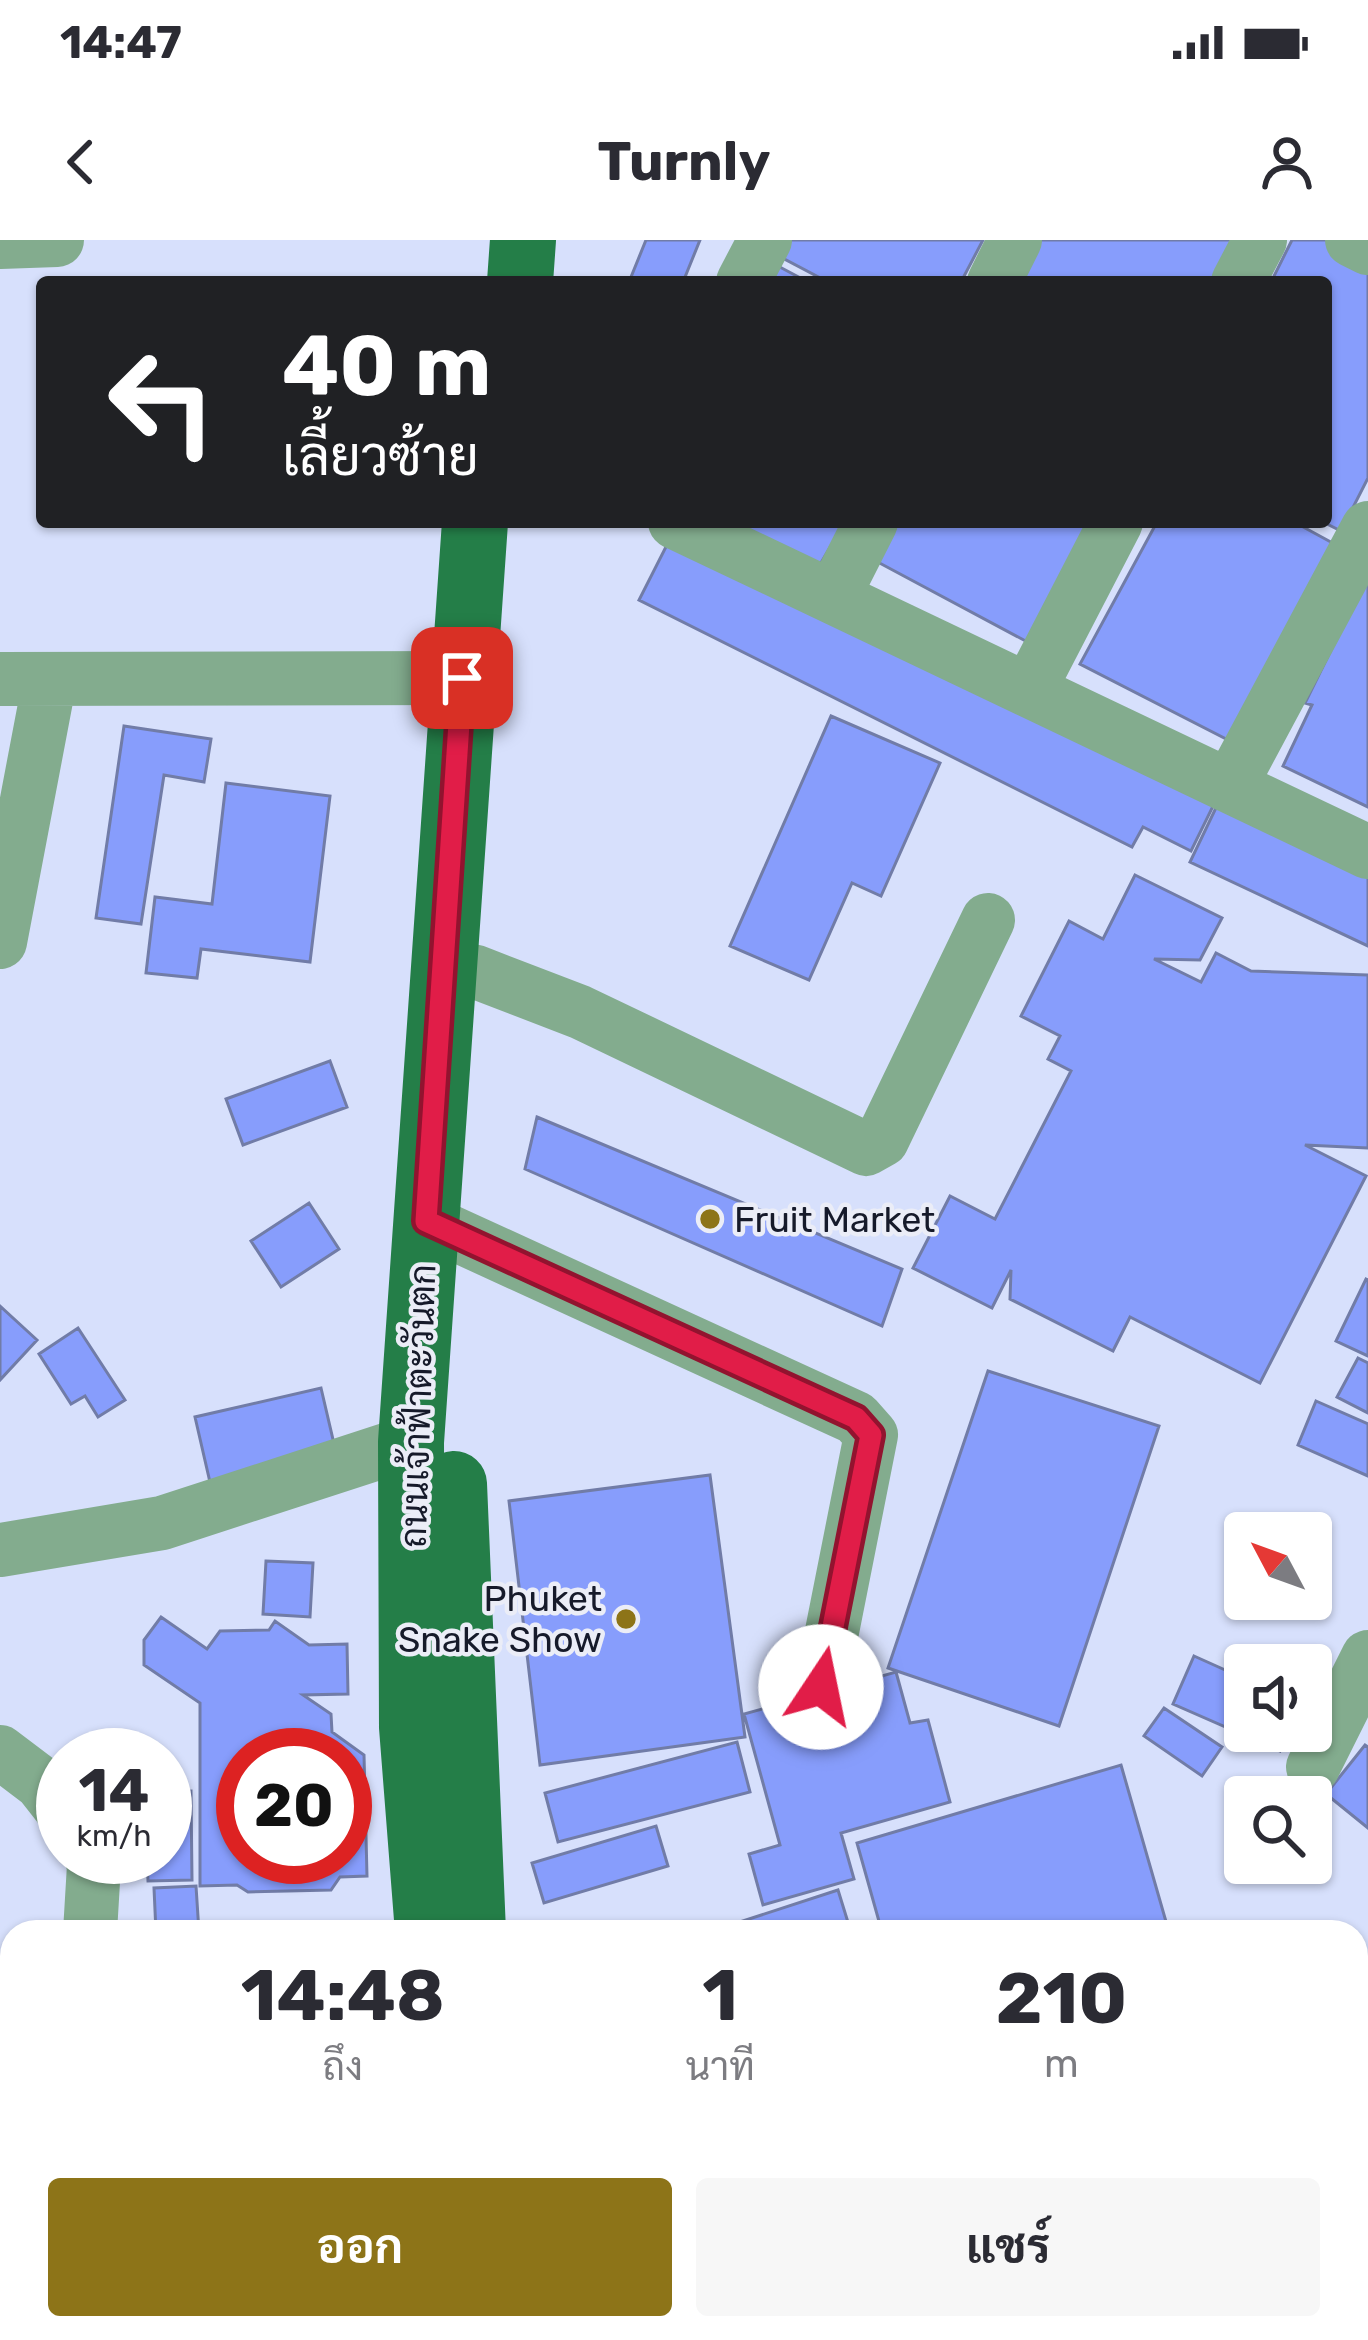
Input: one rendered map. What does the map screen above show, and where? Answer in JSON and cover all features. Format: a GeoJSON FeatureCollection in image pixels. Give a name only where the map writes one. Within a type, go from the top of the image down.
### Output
{"type":"FeatureCollection","features":[{"type":"Feature","properties":{"kind":"main road"},"geometry":{"type":"LineString","coordinates":[[482,240],[482,276]]}},
{"type":"Feature","properties":{"kind":"main road"},"geometry":{"type":"LineString","coordinates":[[520,276],[523,240]]}},
{"type":"Feature","properties":{"kind":"main road","name":"ถนนเจ้าฟ้าตะวันตก"},"geometry":{"type":"LineString","coordinates":[[459,968],[462,678],[474,528]]}},
{"type":"Feature","properties":{"kind":"main road","name":"ถนนเจ้าฟ้าตะวันตก"},"geometry":{"type":"LineString","coordinates":[[427,1920],[412,1727],[411,1442],[441,1228],[459,968],[503,528]]}},
{"type":"Feature","properties":{"kind":"main road","name":"ถนนเจ้าฟ้าตะวันตก"},"geometry":{"type":"LineString","coordinates":[[441,1228],[472,1920]]}},
{"type":"Feature","properties":{"kind":"street"},"geometry":{"type":"LineString","coordinates":[[0,242],[57,240]]}},
{"type":"Feature","properties":{"kind":"street"},"geometry":{"type":"LineString","coordinates":[[746,276],[765,240]]}},
{"type":"Feature","properties":{"kind":"street"},"geometry":{"type":"LineString","coordinates":[[997,276],[1015,240]]}},
{"type":"Feature","properties":{"kind":"street"},"geometry":{"type":"LineString","coordinates":[[1241,276],[1260,240]]}},
{"type":"Feature","properties":{"kind":"street"},"geometry":{"type":"LineString","coordinates":[[1352,240],[1368,248]]}},
{"type":"Feature","properties":{"kind":"street"},"geometry":{"type":"LineString","coordinates":[[689,528],[1368,852]]}},
{"type":"Feature","properties":{"kind":"street"},"geometry":{"type":"LineString","coordinates":[[833,597],[868,528]]}},
{"type":"Feature","properties":{"kind":"street"},"geometry":{"type":"LineString","coordinates":[[1030,690],[1113,528]]}},
{"type":"Feature","properties":{"kind":"street"},"geometry":{"type":"LineString","coordinates":[[1230,786],[1368,528]]}},
{"type":"Feature","properties":{"kind":"street"},"geometry":{"type":"LineString","coordinates":[[0,942],[25,679],[462,678]]}},
{"type":"Feature","properties":{"kind":"street"},"geometry":{"type":"LineString","coordinates":[[459,968],[580,1012],[866,1149],[882,1140],[988,920]]}},
{"type":"Feature","properties":{"kind":"street"},"geometry":{"type":"LineString","coordinates":[[441,1228],[856,1418],[871,1435],[821,1687]]}},
{"type":"Feature","properties":{"kind":"street"},"geometry":{"type":"LineString","coordinates":[[0,1550],[162,1523],[411,1442]]}},
{"type":"Feature","properties":{"kind":"street"},"geometry":{"type":"LineString","coordinates":[[1313,1767],[1368,1657]]}},
{"type":"Feature","properties":{"kind":"street"},"geometry":{"type":"LineString","coordinates":[[0,1752],[36,1780]]}},
{"type":"Feature","properties":{"kind":"street"},"geometry":{"type":"LineString","coordinates":[[91,1920],[93,1884]]}},
{"type":"Feature","properties":{"kind":"building"},"geometry":{"type":"Polygon","coordinates":[[[646,240],[700,240],[685,276],[631,276],[646,240]]]}},
{"type":"Feature","properties":{"kind":"building"},"geometry":{"type":"Polygon","coordinates":[[[777,240],[983,240],[964,276],[817,276],[771,252],[777,240]]]}},
{"type":"Feature","properties":{"kind":"building"},"geometry":{"type":"Polygon","coordinates":[[[1035,240],[1238,240],[1219,276],[1016,276],[1035,240]]]}},
{"type":"Feature","properties":{"kind":"building"},"geometry":{"type":"Polygon","coordinates":[[[1292,240],[1327,240],[1368,260],[1368,478],[1341,531],[1332,526],[1332,276],[1274,276],[1292,240]]]}},
{"type":"Feature","properties":{"kind":"building"},"geometry":{"type":"Polygon","coordinates":[[[776,265],[797,276],[770,276],[776,265]]]}},
{"type":"Feature","properties":{"kind":"building"},"geometry":{"type":"Polygon","coordinates":[[[678,528],[1221,790],[1191,851],[1143,827],[1132,847],[639,600],[678,528]]]}},
{"type":"Feature","properties":{"kind":"building"},"geometry":{"type":"Polygon","coordinates":[[[718,528],[841,528],[812,578],[718,528]]]}},
{"type":"Feature","properties":{"kind":"building"},"geometry":{"type":"Polygon","coordinates":[[[889,528],[1087,528],[1035,646],[872,559],[889,528]]]}},
{"type":"Feature","properties":{"kind":"building"},"geometry":{"type":"Polygon","coordinates":[[[1154,528],[1305,528],[1340,547],[1234,743],[1080,664],[1154,528]]]}},
{"type":"Feature","properties":{"kind":"building"},"geometry":{"type":"Polygon","coordinates":[[[1368,575],[1368,807],[1283,766],[1312,705],[1305,703],[1368,575]]]}},
{"type":"Feature","properties":{"kind":"building"},"geometry":{"type":"Polygon","coordinates":[[[831,716],[940,763],[881,896],[852,883],[809,980],[730,946],[831,716]]]}},
{"type":"Feature","properties":{"kind":"building"},"geometry":{"type":"Polygon","coordinates":[[[124,726],[211,739],[204,782],[164,775],[141,924],[96,918],[124,726]]]}},
{"type":"Feature","properties":{"kind":"building"},"geometry":{"type":"Polygon","coordinates":[[[226,783],[330,796],[310,962],[201,949],[197,978],[146,973],[155,897],[212,904],[226,783]]]}},
{"type":"Feature","properties":{"kind":"building"},"geometry":{"type":"Polygon","coordinates":[[[1224,791],[1368,859],[1368,946],[1190,862],[1224,791]]]}},
{"type":"Feature","properties":{"kind":"building"},"geometry":{"type":"Polygon","coordinates":[[[1135,875],[1222,918],[1200,960],[1154,959],[1201,982],[1216,953],[1251,971],[1368,975],[1368,1148],[1305,1145],[1366,1176],[1260,1383],[1130,1317],[1113,1351],[1010,1299],[1011,1270],[992,1308],[913,1268],[950,1196],[995,1219],[1071,1071],[1048,1059],[1060,1036],[1021,1016],[1069,921],[1103,939],[1135,875]]]}},
{"type":"Feature","properties":{"kind":"building"},"geometry":{"type":"Polygon","coordinates":[[[330,1061],[347,1107],[243,1145],[226,1099],[330,1061]]]}},
{"type":"Feature","properties":{"kind":"building","name":"Fruit Market"},"geometry":{"type":"Polygon","coordinates":[[[537,1117],[902,1269],[882,1326],[525,1169],[537,1117]]]}},
{"type":"Feature","properties":{"kind":"building"},"geometry":{"type":"Polygon","coordinates":[[[309,1203],[339,1249],[281,1287],[251,1241],[309,1203]]]}},
{"type":"Feature","properties":{"kind":"building"},"geometry":{"type":"Polygon","coordinates":[[[1368,1280],[1368,1356],[1336,1341],[1368,1280]]]}},
{"type":"Feature","properties":{"kind":"building"},"geometry":{"type":"Polygon","coordinates":[[[0,1306],[37,1340],[0,1380],[0,1306]]]}},
{"type":"Feature","properties":{"kind":"building"},"geometry":{"type":"Polygon","coordinates":[[[78,1328],[125,1400],[98,1417],[85,1396],[71,1404],[39,1354],[78,1328]]]}},
{"type":"Feature","properties":{"kind":"building"},"geometry":{"type":"Polygon","coordinates":[[[1358,1358],[1368,1363],[1368,1413],[1337,1397],[1358,1358]]]}},
{"type":"Feature","properties":{"kind":"building"},"geometry":{"type":"Polygon","coordinates":[[[988,1371],[1159,1426],[1059,1726],[888,1668],[988,1371]]]}},
{"type":"Feature","properties":{"kind":"building"},"geometry":{"type":"Polygon","coordinates":[[[321,1388],[338,1461],[212,1491],[195,1417],[321,1388]]]}},
{"type":"Feature","properties":{"kind":"building"},"geometry":{"type":"Polygon","coordinates":[[[1316,1401],[1368,1424],[1368,1476],[1298,1445],[1316,1401]]]}},
{"type":"Feature","properties":{"kind":"building","name":"Phuket Snake Show"},"geometry":{"type":"Polygon","coordinates":[[[710,1475],[745,1737],[540,1765],[509,1501],[710,1475]]]}},
{"type":"Feature","properties":{"kind":"building"},"geometry":{"type":"Polygon","coordinates":[[[266,1561],[313,1563],[310,1617],[263,1614],[266,1561]]]}},
{"type":"Feature","properties":{"kind":"building"},"geometry":{"type":"Polygon","coordinates":[[[161,1617],[207,1649],[220,1631],[269,1630],[275,1621],[309,1645],[347,1644],[348,1694],[303,1695],[331,1714],[332,1728],[216,1728],[216,1884],[335,1884],[331,1890],[248,1892],[237,1885],[200,1886],[200,1703],[144,1665],[144,1640],[161,1617]]]}},
{"type":"Feature","properties":{"kind":"building"},"geometry":{"type":"Polygon","coordinates":[[[1194,1656],[1224,1670],[1224,1726],[1173,1704],[1194,1656]]]}},
{"type":"Feature","properties":{"kind":"building"},"geometry":{"type":"Polygon","coordinates":[[[896,1672],[910,1723],[928,1720],[950,1802],[841,1833],[854,1879],[763,1905],[749,1854],[780,1845],[744,1714],[896,1672]]]}},
{"type":"Feature","properties":{"kind":"building"},"geometry":{"type":"Polygon","coordinates":[[[1164,1708],[1222,1747],[1202,1776],[1144,1736],[1164,1708]]]}},
{"type":"Feature","properties":{"kind":"building"},"geometry":{"type":"Polygon","coordinates":[[[737,1742],[750,1792],[558,1842],[545,1793],[737,1742]]]}},
{"type":"Feature","properties":{"kind":"building"},"geometry":{"type":"Polygon","coordinates":[[[1368,1747],[1368,1828],[1332,1799],[1332,1786],[1368,1747]]]}},
{"type":"Feature","properties":{"kind":"building"},"geometry":{"type":"Polygon","coordinates":[[[1121,1765],[1166,1920],[879,1920],[857,1843],[1121,1765]]]}},
{"type":"Feature","properties":{"kind":"building"},"geometry":{"type":"Polygon","coordinates":[[[656,1826],[668,1866],[544,1903],[532,1863],[656,1826]]]}},
{"type":"Feature","properties":{"kind":"building"},"geometry":{"type":"Polygon","coordinates":[[[196,1886],[198,1920],[155,1920],[154,1888],[196,1886]]]}},
{"type":"Feature","properties":{"kind":"building"},"geometry":{"type":"Polygon","coordinates":[[[838,1890],[847,1920],[746,1920],[838,1890]]]}},
{"type":"Feature","properties":{"kind":"place","name":"Fruit Market"},"geometry":{"type":"Point","coordinates":[710,1219]}},
{"type":"Feature","properties":{"kind":"place","name":"Phuket Snake Show"},"geometry":{"type":"Point","coordinates":[626,1619]}},
{"type":"Feature","properties":{"kind":"route"},"geometry":{"type":"LineString","coordinates":[[462,678],[426,1221],[856,1418],[871,1435],[821,1687]]}}]}
